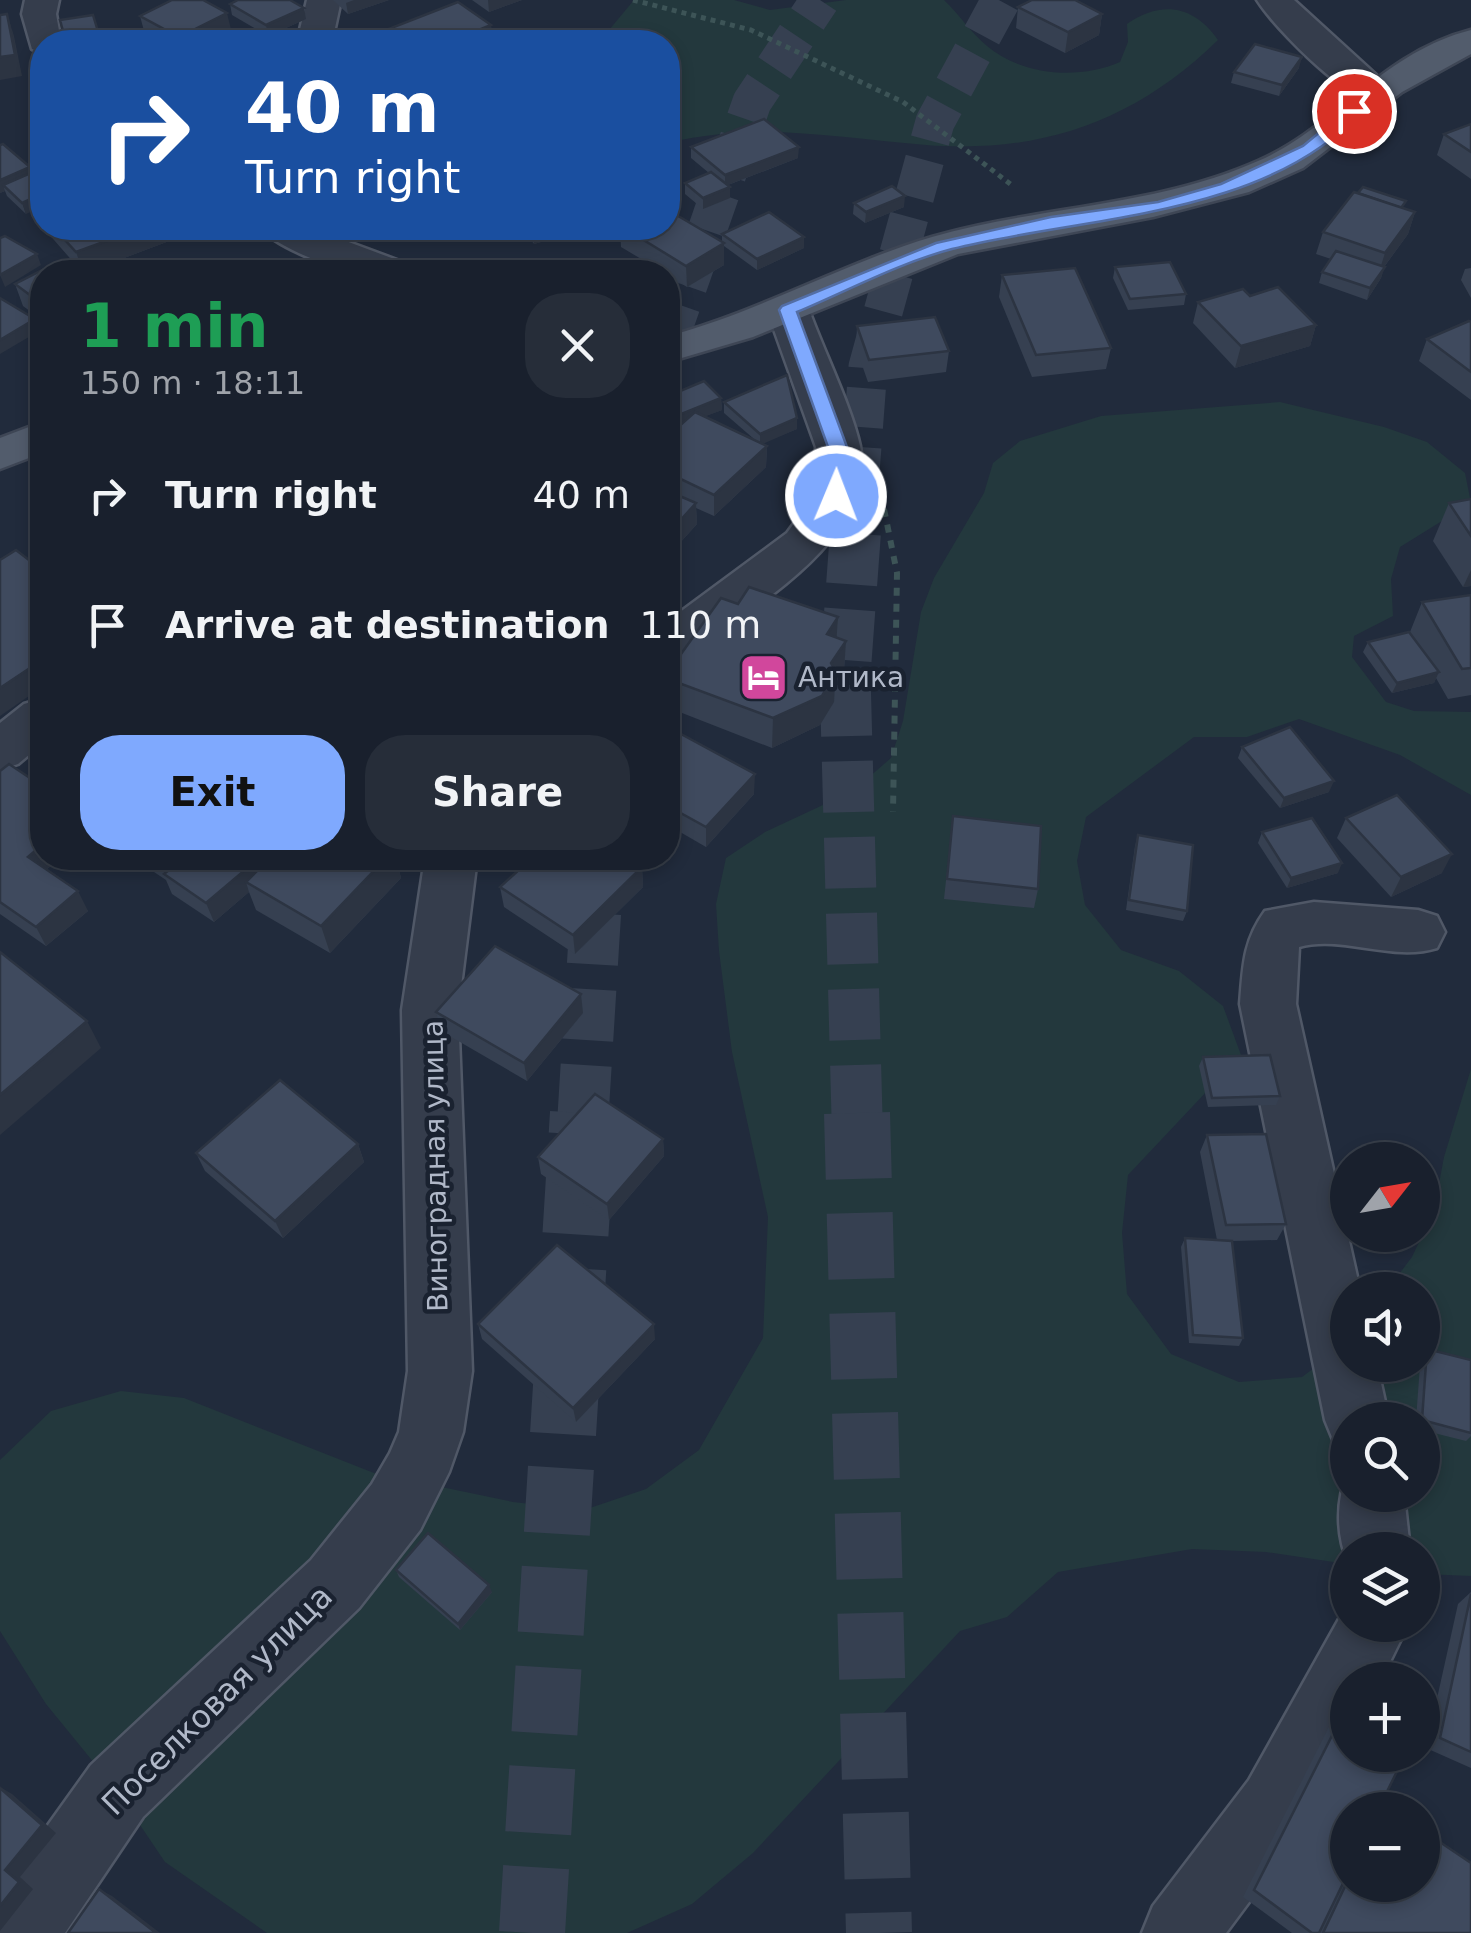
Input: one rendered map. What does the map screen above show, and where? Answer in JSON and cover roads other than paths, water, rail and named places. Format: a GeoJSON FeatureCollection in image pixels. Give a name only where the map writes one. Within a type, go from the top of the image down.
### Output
{"type":"FeatureCollection","features":[{"type":"Feature","properties":{"kind":"main road"},"geometry":{"type":"LineString","coordinates":[[680,346],[788,310],[942,247],[1051,222],[1160,206],[1227,187],[1308,149],[1378,92],[1426,62],[1471,41]]}},
{"type":"Feature","properties":{"kind":"main road"},"geometry":{"type":"LineString","coordinates":[[0,455],[30,441]]}},
{"type":"Feature","properties":{"kind":"street"},"geometry":{"type":"LineString","coordinates":[[42,0],[42,30]]}},
{"type":"Feature","properties":{"kind":"street"},"geometry":{"type":"LineString","coordinates":[[318,30],[324,0]]}},
{"type":"Feature","properties":{"kind":"street"},"geometry":{"type":"LineString","coordinates":[[1274,0],[1340,64],[1378,92]]}},
{"type":"Feature","properties":{"kind":"street"},"geometry":{"type":"LineString","coordinates":[[304,240],[356,260]]}},
{"type":"Feature","properties":{"kind":"street"},"geometry":{"type":"LineString","coordinates":[[680,635],[803,544],[824,520],[836,496],[838,447],[788,310]]}},
{"type":"Feature","properties":{"kind":"street"},"geometry":{"type":"LineString","coordinates":[[0,751],[30,727]]}},
{"type":"Feature","properties":{"kind":"street","name":"Виноградная улица"},"geometry":{"type":"LineString","coordinates":[[416,1472],[432,1432],[440,1371],[430,1010],[449,870]]}},
{"type":"Feature","properties":{"kind":"street"},"geometry":{"type":"LineString","coordinates":[[1353,1402],[1268,1004],[1272,943],[1284,926],[1307,921],[1418,932]]}},
{"type":"Feature","properties":{"kind":"street","name":"Поселковая улица"},"geometry":{"type":"LineString","coordinates":[[24,1933],[59,1872],[117,1791],[335,1584],[396,1507],[416,1472]]}},
{"type":"Feature","properties":{"kind":"street"},"geometry":{"type":"LineString","coordinates":[[1180,1933],[1276,1806],[1363,1642]]}},
{"type":"Feature","properties":{"kind":"tunnel"},"geometry":{"type":"LineString","coordinates":[[680,308],[752,102],[820,0]]}},
{"type":"Feature","properties":{"kind":"tunnel"},"geometry":{"type":"LineString","coordinates":[[859,486],[868,367],[935,122],[1001,0]]}},
{"type":"Feature","properties":{"kind":"tunnel"},"geometry":{"type":"LineString","coordinates":[[857,1116],[845,675],[859,484]]}},
{"type":"Feature","properties":{"kind":"tunnel"},"geometry":{"type":"LineString","coordinates":[[583,1116],[598,870]]}},
{"type":"Feature","properties":{"kind":"tunnel"},"geometry":{"type":"LineString","coordinates":[[532,1933],[583,1113]]}},
{"type":"Feature","properties":{"kind":"tunnel"},"geometry":{"type":"LineString","coordinates":[[857,1113],[879,1933]]}},
{"type":"Feature","properties":{"kind":"place","name":"Антика"},"geometry":{"type":"Point","coordinates":[763,677]}}]}
